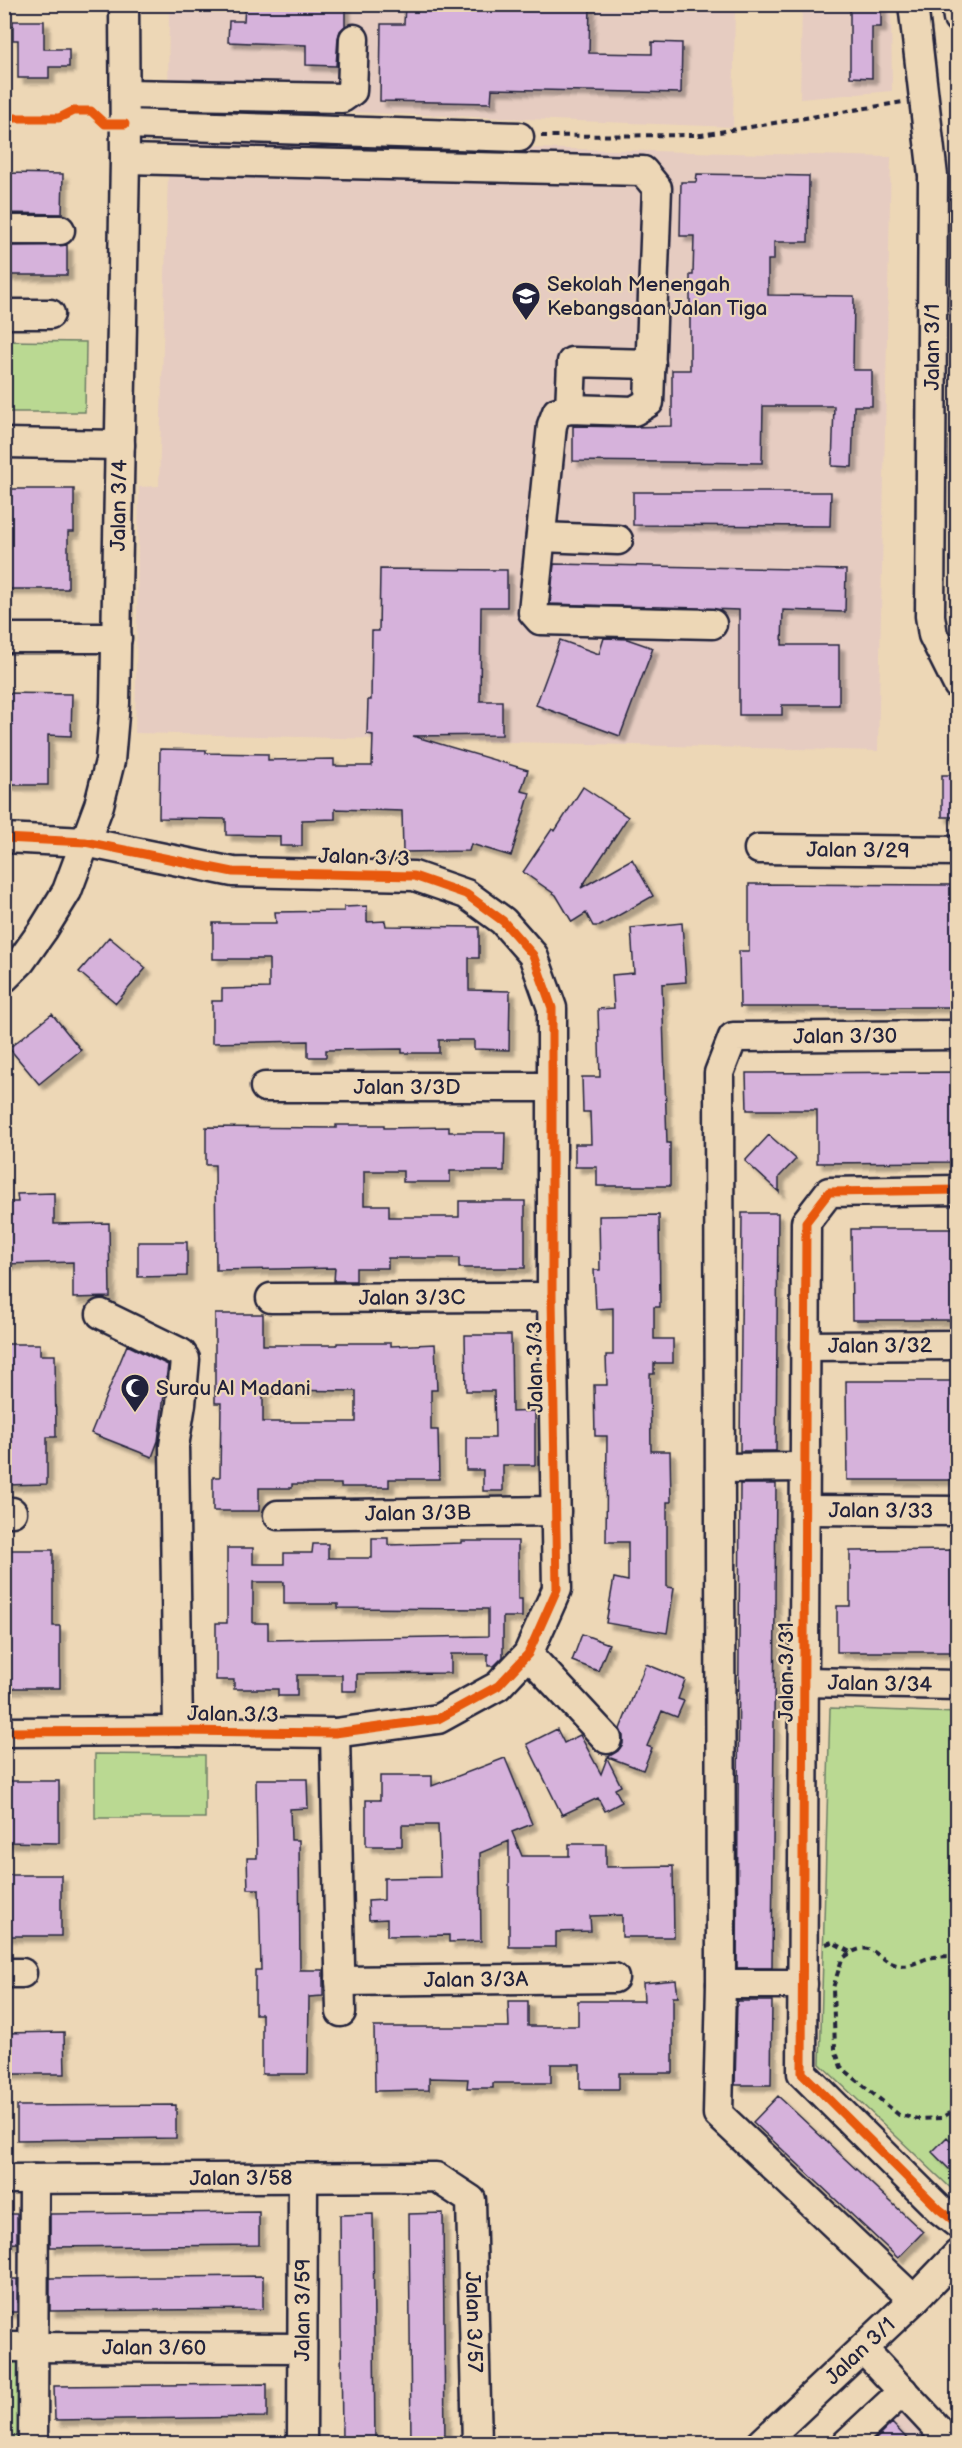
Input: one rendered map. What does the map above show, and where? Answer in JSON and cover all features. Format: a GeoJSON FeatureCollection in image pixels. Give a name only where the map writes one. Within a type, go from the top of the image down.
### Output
{"type":"FeatureCollection","features":[{"type":"Feature","properties":{"kind":"street","name":"Jalan 3/4"},"geometry":{"type":"LineString","coordinates":[[4,978],[27,953],[67,891],[99,804],[110,761],[117,638],[125,159],[124,4]]}},
{"type":"Feature","properties":{"kind":"street","name":"Jalan 3/1"},"geometry":{"type":"LineString","coordinates":[[913,4],[945,176],[930,616],[933,635],[957,685]]}},
{"type":"Feature","properties":{"kind":"street"},"geometry":{"type":"LineString","coordinates":[[956,4],[957,18]]}},
{"type":"Feature","properties":{"kind":"street"},"geometry":{"type":"LineString","coordinates":[[125,94],[342,98],[352,91],[354,39]]}},
{"type":"Feature","properties":{"kind":"street"},"geometry":{"type":"LineString","coordinates":[[125,124],[519,137]]}},
{"type":"Feature","properties":{"kind":"street"},"geometry":{"type":"LineString","coordinates":[[125,159],[643,171],[657,188],[649,402],[634,411],[570,409],[557,412],[552,425],[533,612],[540,620],[712,624]]}},
{"type":"Feature","properties":{"kind":"street"},"geometry":{"type":"LineString","coordinates":[[4,231],[60,230]]}},
{"type":"Feature","properties":{"kind":"street"},"geometry":{"type":"LineString","coordinates":[[4,314],[50,314]]}},
{"type":"Feature","properties":{"kind":"street"},"geometry":{"type":"LineString","coordinates":[[570,409],[572,362],[651,364]]}},
{"type":"Feature","properties":{"kind":"street"},"geometry":{"type":"LineString","coordinates":[[4,444],[120,445]]}},
{"type":"Feature","properties":{"kind":"street"},"geometry":{"type":"LineString","coordinates":[[541,537],[618,540]]}},
{"type":"Feature","properties":{"kind":"street"},"geometry":{"type":"LineString","coordinates":[[4,638],[117,638]]}},
{"type":"Feature","properties":{"kind":"street","name":"Jalan 3/3"},"geometry":{"type":"LineString","coordinates":[[4,838],[85,842],[233,872],[414,876],[466,894],[503,921],[533,955],[552,1008],[552,1297],[557,1589],[528,1654],[498,1686],[438,1719],[335,1733],[4,1731]]}},
{"type":"Feature","properties":{"kind":"street","name":"Jalan 3/29"},"geometry":{"type":"LineString","coordinates":[[759,849],[957,851]]}},
{"type":"Feature","properties":{"kind":"street","name":"Jalan 3/30"},"geometry":{"type":"LineString","coordinates":[[721,1468],[719,1073],[733,1037],[957,1035]]}},
{"type":"Feature","properties":{"kind":"street","name":"Jalan 3/3D"},"geometry":{"type":"LineString","coordinates":[[265,1087],[551,1087]]}},
{"type":"Feature","properties":{"kind":"street","name":"Jalan 3/31"},"geometry":{"type":"LineString","coordinates":[[957,1190],[829,1192],[806,1222],[802,2073],[939,2209],[957,2224]]}},
{"type":"Feature","properties":{"kind":"street","name":"Jalan 3/3C"},"geometry":{"type":"LineString","coordinates":[[271,1298],[552,1297]]}},
{"type":"Feature","properties":{"kind":"street"},"geometry":{"type":"LineString","coordinates":[[101,1314],[181,1353],[185,1359],[174,1446],[178,1731]]}},
{"type":"Feature","properties":{"kind":"street","name":"Jalan 3/32"},"geometry":{"type":"LineString","coordinates":[[804,1346],[957,1345]]}},
{"type":"Feature","properties":{"kind":"street"},"geometry":{"type":"LineString","coordinates":[[805,1467],[721,1468],[721,1984],[718,2114],[914,2300]]}},
{"type":"Feature","properties":{"kind":"street","name":"Jalan 3/33"},"geometry":{"type":"LineString","coordinates":[[805,1510],[957,1511]]}},
{"type":"Feature","properties":{"kind":"street","name":"Jalan 3/3B"},"geometry":{"type":"LineString","coordinates":[[279,1515],[556,1511]]}},
{"type":"Feature","properties":{"kind":"street"},"geometry":{"type":"LineString","coordinates":[[528,1654],[607,1739]]}},
{"type":"Feature","properties":{"kind":"street","name":"Jalan 3/34"},"geometry":{"type":"LineString","coordinates":[[804,1682],[957,1685]]}},
{"type":"Feature","properties":{"kind":"street"},"geometry":{"type":"LineString","coordinates":[[335,1733],[340,2012]]}},
{"type":"Feature","properties":{"kind":"street","name":"Jalan 3/3A"},"geometry":{"type":"LineString","coordinates":[[340,1981],[614,1978]]}},
{"type":"Feature","properties":{"kind":"street"},"geometry":{"type":"LineString","coordinates":[[721,1984],[803,1984]]}},
{"type":"Feature","properties":{"kind":"street","name":"Jalan 3/58"},"geometry":{"type":"LineString","coordinates":[[4,2179],[436,2177],[471,2200]]}},
{"type":"Feature","properties":{"kind":"street","name":"Jalan 3/59"},"geometry":{"type":"LineString","coordinates":[[302,2444],[303,2178]]}},
{"type":"Feature","properties":{"kind":"street"},"geometry":{"type":"LineString","coordinates":[[33,2444],[34,2179]]}},
{"type":"Feature","properties":{"kind":"street","name":"Jalan 3/57"},"geometry":{"type":"LineString","coordinates":[[471,2200],[477,2444]]}},
{"type":"Feature","properties":{"kind":"street","name":"Jalan 3/1"},"geometry":{"type":"LineString","coordinates":[[761,2444],[914,2300],[957,2254]]}},
{"type":"Feature","properties":{"kind":"street","name":"Jalan 3/60"},"geometry":{"type":"LineString","coordinates":[[4,2348],[302,2348]]}},
{"type":"Feature","properties":{"kind":"street"},"geometry":{"type":"LineString","coordinates":[[863,2349],[952,2444]]}},
{"type":"Feature","properties":{"kind":"street"},"geometry":{"type":"LineString","coordinates":[[846,2444],[903,2391]]}},
{"type":"Feature","properties":{"kind":"path"},"geometry":{"type":"LineString","coordinates":[[519,137],[701,135],[874,105]]}},
{"type":"Feature","properties":{"kind":"path"},"geometry":{"type":"LineString","coordinates":[[957,1957],[930,1958],[914,1965],[897,1965],[872,1950],[857,1950],[842,1959],[833,1988],[835,2049],[841,2067],[899,2115],[918,2119],[941,2118],[957,2108]]}},
{"type":"Feature","properties":{"kind":"shaded area"},"geometry":{"type":"Polygon","coordinates":[[[169,5],[735,5],[733,127],[168,105],[169,5]]]}},
{"type":"Feature","properties":{"kind":"shaded area"},"geometry":{"type":"Polygon","coordinates":[[[802,5],[891,5],[892,91],[800,99],[802,5]]]}},
{"type":"Feature","properties":{"kind":"shaded area","name":"Sekolah Menengah Kebangsaan Jalan Tiga"},"geometry":{"type":"Polygon","coordinates":[[[169,139],[891,157],[878,751],[135,733],[139,487],[159,486],[169,139]]]}},
{"type":"Feature","properties":{"kind":"shaded area"},"geometry":{"type":"Polygon","coordinates":[[[899,2401],[940,2444],[854,2444],[899,2401]]]}},
{"type":"Feature","properties":{"kind":"green space"},"geometry":{"type":"Polygon","coordinates":[[[5,341],[86,342],[85,412],[5,412],[5,341]]]}},
{"type":"Feature","properties":{"kind":"green space"},"geometry":{"type":"Polygon","coordinates":[[[830,1708],[957,1713],[957,2194],[820,2064],[830,1708]]]}},
{"type":"Feature","properties":{"kind":"green space"},"geometry":{"type":"Polygon","coordinates":[[[95,1754],[205,1755],[205,1818],[95,1818],[95,1754]]]}},
{"type":"Feature","properties":{"kind":"green space"},"geometry":{"type":"Polygon","coordinates":[[[4,2362],[23,2362],[24,2443],[5,2443],[4,2362]]]}},
{"type":"Feature","properties":{"kind":"building"},"geometry":{"type":"Polygon","coordinates":[[[307,4],[345,4],[345,26],[338,38],[336,66],[306,65],[306,45],[228,42],[229,21],[244,21],[245,5],[307,7],[307,4]]]}},
{"type":"Feature","properties":{"kind":"building"},"geometry":{"type":"Polygon","coordinates":[[[405,4],[590,4],[589,53],[652,54],[652,42],[682,43],[681,93],[492,89],[491,103],[380,101],[381,24],[404,24],[405,4]]]}},
{"type":"Feature","properties":{"kind":"building"},"geometry":{"type":"Polygon","coordinates":[[[850,4],[881,4],[881,27],[872,27],[872,78],[850,77],[850,4]]]}},
{"type":"Feature","properties":{"kind":"building"},"geometry":{"type":"Polygon","coordinates":[[[13,21],[44,21],[44,49],[69,49],[69,67],[49,67],[49,78],[18,78],[18,40],[13,40],[13,21]]]}},
{"type":"Feature","properties":{"kind":"building"},"geometry":{"type":"Polygon","coordinates":[[[4,173],[63,174],[62,214],[4,213],[4,173]]]}},
{"type":"Feature","properties":{"kind":"building"},"geometry":{"type":"Polygon","coordinates":[[[697,174],[809,176],[808,242],[774,242],[774,260],[768,260],[768,295],[854,296],[853,370],[872,370],[872,406],[854,406],[852,467],[832,466],[834,406],[763,406],[762,463],[573,461],[573,426],[672,426],[672,370],[690,370],[690,275],[693,275],[694,236],[680,236],[681,182],[696,182],[697,174]]]}},
{"type":"Feature","properties":{"kind":"building"},"geometry":{"type":"Polygon","coordinates":[[[67,245],[67,275],[4,275],[4,246],[67,245]]]}},
{"type":"Feature","properties":{"kind":"building"},"geometry":{"type":"Polygon","coordinates":[[[4,489],[74,489],[74,532],[68,532],[68,589],[4,589],[4,489]]]}},
{"type":"Feature","properties":{"kind":"building"},"geometry":{"type":"Polygon","coordinates":[[[633,492],[831,492],[830,526],[633,525],[633,492]]]}},
{"type":"Feature","properties":{"kind":"building"},"geometry":{"type":"Polygon","coordinates":[[[554,564],[846,570],[845,612],[783,610],[782,645],[839,645],[839,705],[782,705],[782,715],[739,715],[739,610],[550,604],[554,564]]]}},
{"type":"Feature","properties":{"kind":"building"},"geometry":{"type":"Polygon","coordinates":[[[380,569],[507,570],[507,607],[481,607],[480,701],[502,701],[502,735],[413,736],[528,770],[521,791],[530,793],[511,856],[471,844],[469,851],[403,852],[402,811],[335,809],[335,819],[302,820],[302,846],[280,846],[280,836],[226,835],[226,819],[159,818],[160,749],[206,750],[206,753],[268,754],[268,760],[334,759],[334,766],[372,766],[373,735],[367,734],[368,700],[371,700],[372,631],[379,631],[380,569]]]}},
{"type":"Feature","properties":{"kind":"building"},"geometry":{"type":"Polygon","coordinates":[[[604,638],[627,639],[653,648],[620,736],[536,705],[560,640],[599,654],[604,638]]]}},
{"type":"Feature","properties":{"kind":"building"},"geometry":{"type":"Polygon","coordinates":[[[4,693],[72,694],[71,736],[48,735],[48,785],[4,785],[4,693]]]}},
{"type":"Feature","properties":{"kind":"building"},"geometry":{"type":"Polygon","coordinates":[[[942,775],[957,775],[957,817],[942,817],[942,775]]]}},
{"type":"Feature","properties":{"kind":"building"},"geometry":{"type":"Polygon","coordinates":[[[583,787],[628,817],[581,888],[632,859],[653,896],[600,926],[593,926],[586,913],[572,922],[556,895],[523,872],[552,829],[555,831],[583,787]]]}},
{"type":"Feature","properties":{"kind":"building"},"geometry":{"type":"Polygon","coordinates":[[[749,884],[957,885],[957,1007],[740,1007],[739,951],[749,951],[749,884]]]}},
{"type":"Feature","properties":{"kind":"building"},"geometry":{"type":"Polygon","coordinates":[[[367,906],[367,922],[385,921],[386,926],[479,927],[479,958],[469,958],[469,990],[510,991],[509,1050],[474,1049],[474,1040],[439,1040],[439,1053],[402,1053],[402,1049],[326,1050],[326,1057],[308,1057],[308,1041],[212,1043],[212,1001],[222,1001],[222,989],[269,988],[269,959],[213,959],[213,923],[276,923],[275,912],[344,911],[344,907],[367,906]]]}},
{"type":"Feature","properties":{"kind":"building"},"geometry":{"type":"Polygon","coordinates":[[[682,923],[686,982],[662,984],[670,1186],[597,1186],[597,1167],[575,1167],[575,1144],[591,1144],[590,1112],[583,1112],[582,1077],[600,1077],[598,1009],[614,1008],[612,975],[634,973],[631,928],[682,923]]]}},
{"type":"Feature","properties":{"kind":"building"},"geometry":{"type":"Polygon","coordinates":[[[109,937],[146,968],[116,1003],[79,972],[109,937]]]}},
{"type":"Feature","properties":{"kind":"building"},"geometry":{"type":"Polygon","coordinates":[[[52,1014],[81,1050],[39,1084],[9,1048],[52,1014]]]}},
{"type":"Feature","properties":{"kind":"building"},"geometry":{"type":"Polygon","coordinates":[[[957,1072],[957,1162],[817,1163],[817,1110],[747,1110],[746,1073],[957,1072]]]}},
{"type":"Feature","properties":{"kind":"building"},"geometry":{"type":"Polygon","coordinates":[[[336,1125],[384,1125],[384,1128],[449,1127],[449,1132],[505,1132],[504,1171],[450,1171],[450,1182],[403,1182],[403,1171],[364,1171],[364,1205],[389,1205],[389,1217],[459,1217],[459,1201],[525,1201],[525,1268],[459,1268],[459,1258],[388,1258],[388,1268],[356,1268],[356,1281],[334,1281],[335,1268],[216,1270],[215,1165],[206,1165],[206,1127],[336,1128],[336,1125]]]}},
{"type":"Feature","properties":{"kind":"building"},"geometry":{"type":"Polygon","coordinates":[[[769,1135],[796,1159],[779,1177],[779,1192],[745,1161],[769,1135]]]}},
{"type":"Feature","properties":{"kind":"building"},"geometry":{"type":"Polygon","coordinates":[[[54,1193],[54,1224],[109,1223],[110,1297],[73,1298],[73,1262],[4,1264],[4,1202],[18,1202],[17,1194],[54,1193]]]}},
{"type":"Feature","properties":{"kind":"building"},"geometry":{"type":"Polygon","coordinates":[[[742,1213],[778,1213],[776,1451],[740,1451],[742,1213]]]}},
{"type":"Feature","properties":{"kind":"building"},"geometry":{"type":"Polygon","coordinates":[[[659,1215],[660,1307],[654,1307],[654,1339],[673,1339],[673,1363],[654,1363],[654,1374],[650,1374],[651,1451],[670,1451],[671,1502],[667,1502],[667,1587],[674,1588],[667,1633],[606,1623],[614,1578],[628,1581],[628,1542],[606,1542],[607,1436],[595,1436],[594,1385],[607,1385],[606,1355],[613,1355],[613,1308],[596,1309],[594,1270],[600,1270],[599,1216],[659,1215]]]}},
{"type":"Feature","properties":{"kind":"building"},"geometry":{"type":"Polygon","coordinates":[[[851,1229],[957,1229],[957,1320],[852,1320],[851,1229]]]}},
{"type":"Feature","properties":{"kind":"building"},"geometry":{"type":"Polygon","coordinates":[[[138,1242],[187,1242],[187,1276],[138,1277],[138,1242]]]}},
{"type":"Feature","properties":{"kind":"building"},"geometry":{"type":"Polygon","coordinates":[[[215,1314],[263,1314],[263,1345],[435,1344],[437,1390],[431,1390],[431,1430],[438,1430],[439,1479],[389,1479],[389,1487],[292,1484],[292,1488],[259,1488],[259,1511],[213,1511],[213,1477],[220,1477],[221,1403],[215,1403],[215,1314]],[[263,1390],[263,1422],[356,1422],[356,1391],[263,1390]]]}},
{"type":"Feature","properties":{"kind":"building"},"geometry":{"type":"Polygon","coordinates":[[[465,1335],[511,1335],[512,1412],[535,1411],[535,1465],[503,1465],[503,1491],[483,1491],[483,1470],[466,1470],[466,1438],[495,1438],[494,1391],[466,1391],[465,1335]]]}},
{"type":"Feature","properties":{"kind":"building"},"geometry":{"type":"Polygon","coordinates":[[[4,1344],[40,1344],[40,1355],[55,1355],[56,1437],[47,1437],[47,1484],[4,1485],[4,1344]]]}},
{"type":"Feature","properties":{"kind":"building","name":"Surau Al Madani"},"geometry":{"type":"Polygon","coordinates":[[[127,1345],[168,1365],[158,1441],[152,1457],[91,1433],[127,1345]]]}},
{"type":"Feature","properties":{"kind":"building"},"geometry":{"type":"Polygon","coordinates":[[[846,1381],[957,1381],[957,1480],[847,1480],[846,1381]]]}},
{"type":"Feature","properties":{"kind":"building"},"geometry":{"type":"Polygon","coordinates":[[[740,1484],[776,1484],[772,1968],[737,1968],[740,1484]]]}},
{"type":"Feature","properties":{"kind":"building"},"geometry":{"type":"Polygon","coordinates":[[[372,1538],[388,1538],[388,1545],[518,1541],[518,1599],[522,1599],[522,1617],[503,1617],[503,1657],[494,1666],[488,1666],[488,1654],[451,1654],[451,1673],[357,1674],[357,1691],[342,1691],[342,1675],[297,1675],[297,1696],[278,1696],[278,1689],[234,1689],[234,1680],[216,1680],[216,1623],[227,1623],[227,1548],[253,1548],[253,1564],[284,1564],[284,1553],[312,1553],[313,1544],[328,1544],[328,1558],[372,1558],[372,1538]],[[253,1582],[253,1623],[268,1623],[268,1640],[488,1636],[488,1609],[338,1608],[338,1604],[284,1604],[284,1582],[253,1582]]]}},
{"type":"Feature","properties":{"kind":"building"},"geometry":{"type":"Polygon","coordinates":[[[4,1550],[53,1550],[53,1626],[60,1626],[60,1688],[4,1688],[4,1550]]]}},
{"type":"Feature","properties":{"kind":"building"},"geometry":{"type":"Polygon","coordinates":[[[957,1550],[957,1652],[837,1652],[837,1606],[850,1606],[850,1551],[957,1550]]]}},
{"type":"Feature","properties":{"kind":"building"},"geometry":{"type":"Polygon","coordinates":[[[582,1634],[609,1644],[598,1671],[572,1661],[582,1634]]]}},
{"type":"Feature","properties":{"kind":"building"},"geometry":{"type":"Polygon","coordinates":[[[646,1664],[685,1680],[678,1699],[684,1701],[677,1717],[662,1711],[647,1746],[652,1748],[643,1770],[608,1757],[618,1751],[623,1744],[620,1729],[646,1664]]]}},
{"type":"Feature","properties":{"kind":"building"},"geometry":{"type":"Polygon","coordinates":[[[557,1729],[564,1743],[580,1735],[601,1774],[607,1758],[621,1786],[615,1789],[622,1802],[605,1811],[598,1798],[562,1815],[527,1744],[557,1729]]]}},
{"type":"Feature","properties":{"kind":"building"},"geometry":{"type":"Polygon","coordinates":[[[505,1758],[532,1824],[512,1832],[522,1856],[569,1856],[569,1844],[606,1844],[606,1867],[673,1866],[674,1937],[622,1937],[622,1915],[590,1916],[591,1931],[556,1932],[556,1947],[509,1947],[509,1841],[480,1853],[481,1941],[449,1942],[449,1935],[387,1936],[387,1919],[369,1920],[368,1901],[384,1900],[384,1878],[440,1877],[438,1825],[402,1825],[402,1846],[366,1846],[366,1800],[380,1800],[380,1776],[432,1776],[432,1786],[505,1758]]]}},
{"type":"Feature","properties":{"kind":"building"},"geometry":{"type":"Polygon","coordinates":[[[256,1779],[307,1779],[308,1808],[290,1809],[291,1840],[299,1840],[300,1970],[323,1970],[323,1996],[309,1997],[308,2074],[262,2074],[262,2014],[255,2014],[255,1970],[261,1970],[259,1889],[248,1889],[247,1858],[257,1858],[256,1779]]]}},
{"type":"Feature","properties":{"kind":"building"},"geometry":{"type":"Polygon","coordinates":[[[4,1781],[59,1781],[59,1843],[4,1842],[4,1781]]]}},
{"type":"Feature","properties":{"kind":"building"},"geometry":{"type":"Polygon","coordinates":[[[4,1875],[61,1875],[61,1936],[4,1936],[4,1875]]]}},
{"type":"Feature","properties":{"kind":"building"},"geometry":{"type":"Polygon","coordinates":[[[676,1980],[678,1997],[673,1997],[673,2073],[619,2073],[619,2089],[580,2089],[580,2064],[551,2064],[551,2083],[493,2083],[493,2088],[467,2088],[468,2079],[429,2078],[429,2090],[375,2091],[374,2027],[509,2027],[508,2001],[528,2001],[528,2026],[578,2026],[578,2001],[644,2001],[643,1983],[676,1980]]]}},
{"type":"Feature","properties":{"kind":"building"},"geometry":{"type":"Polygon","coordinates":[[[737,2001],[772,2001],[771,2085],[735,2085],[737,2001]]]}},
{"type":"Feature","properties":{"kind":"building"},"geometry":{"type":"Polygon","coordinates":[[[64,2032],[65,2074],[4,2074],[4,2033],[64,2032]]]}},
{"type":"Feature","properties":{"kind":"building"},"geometry":{"type":"Polygon","coordinates":[[[778,2096],[923,2232],[898,2258],[753,2122],[778,2096]]]}},
{"type":"Feature","properties":{"kind":"building"},"geometry":{"type":"Polygon","coordinates":[[[176,2105],[176,2138],[17,2140],[17,2106],[176,2105]]]}},
{"type":"Feature","properties":{"kind":"building"},"geometry":{"type":"Polygon","coordinates":[[[947,2137],[957,2147],[957,2177],[932,2152],[947,2137]]]}},
{"type":"Feature","properties":{"kind":"building"},"geometry":{"type":"Polygon","coordinates":[[[259,2212],[259,2245],[50,2247],[50,2214],[259,2212]]]}},
{"type":"Feature","properties":{"kind":"building"},"geometry":{"type":"Polygon","coordinates":[[[443,2213],[445,2444],[411,2444],[409,2214],[443,2213]]]}},
{"type":"Feature","properties":{"kind":"building"},"geometry":{"type":"Polygon","coordinates":[[[4,2214],[17,2214],[17,2243],[4,2244],[4,2214]]]}},
{"type":"Feature","properties":{"kind":"building"},"geometry":{"type":"Polygon","coordinates":[[[373,2214],[375,2444],[342,2444],[340,2215],[373,2214]]]}},
{"type":"Feature","properties":{"kind":"building"},"geometry":{"type":"Polygon","coordinates":[[[263,2276],[263,2309],[50,2311],[50,2278],[263,2276]]]}},
{"type":"Feature","properties":{"kind":"building"},"geometry":{"type":"Polygon","coordinates":[[[4,2279],[17,2279],[17,2312],[4,2312],[4,2279]]]}},
{"type":"Feature","properties":{"kind":"building"},"geometry":{"type":"Polygon","coordinates":[[[267,2384],[267,2417],[55,2420],[54,2386],[267,2384]]]}},
{"type":"Feature","properties":{"kind":"building"},"geometry":{"type":"Polygon","coordinates":[[[892,2423],[912,2444],[871,2444],[892,2423]]]}},
{"type":"Feature","properties":{"kind":"cycle path"},"geometry":{"type":"LineString","coordinates":[[4,118],[59,118],[73,111],[91,111],[105,124],[125,124]]}},
{"type":"Feature","properties":{"kind":"cycle path"},"geometry":{"type":"LineString","coordinates":[[4,838],[85,842],[233,872],[414,876],[466,894],[503,921],[533,955],[552,1008],[552,1297],[557,1589],[528,1654],[498,1686],[438,1719],[335,1733],[4,1732]]}},
{"type":"Feature","properties":{"kind":"cycle path"},"geometry":{"type":"LineString","coordinates":[[958,1190],[829,1192],[806,1222],[802,2073],[939,2209],[958,2224]]}},
{"type":"Feature","properties":{"kind":"place","name":"Sekolah Menengah Kebangsaan Jalan Tiga"},"geometry":{"type":"Point","coordinates":[526,322]}},
{"type":"Feature","properties":{"kind":"place","name":"Surau Al Madani"},"geometry":{"type":"Point","coordinates":[135,1414]}}]}
